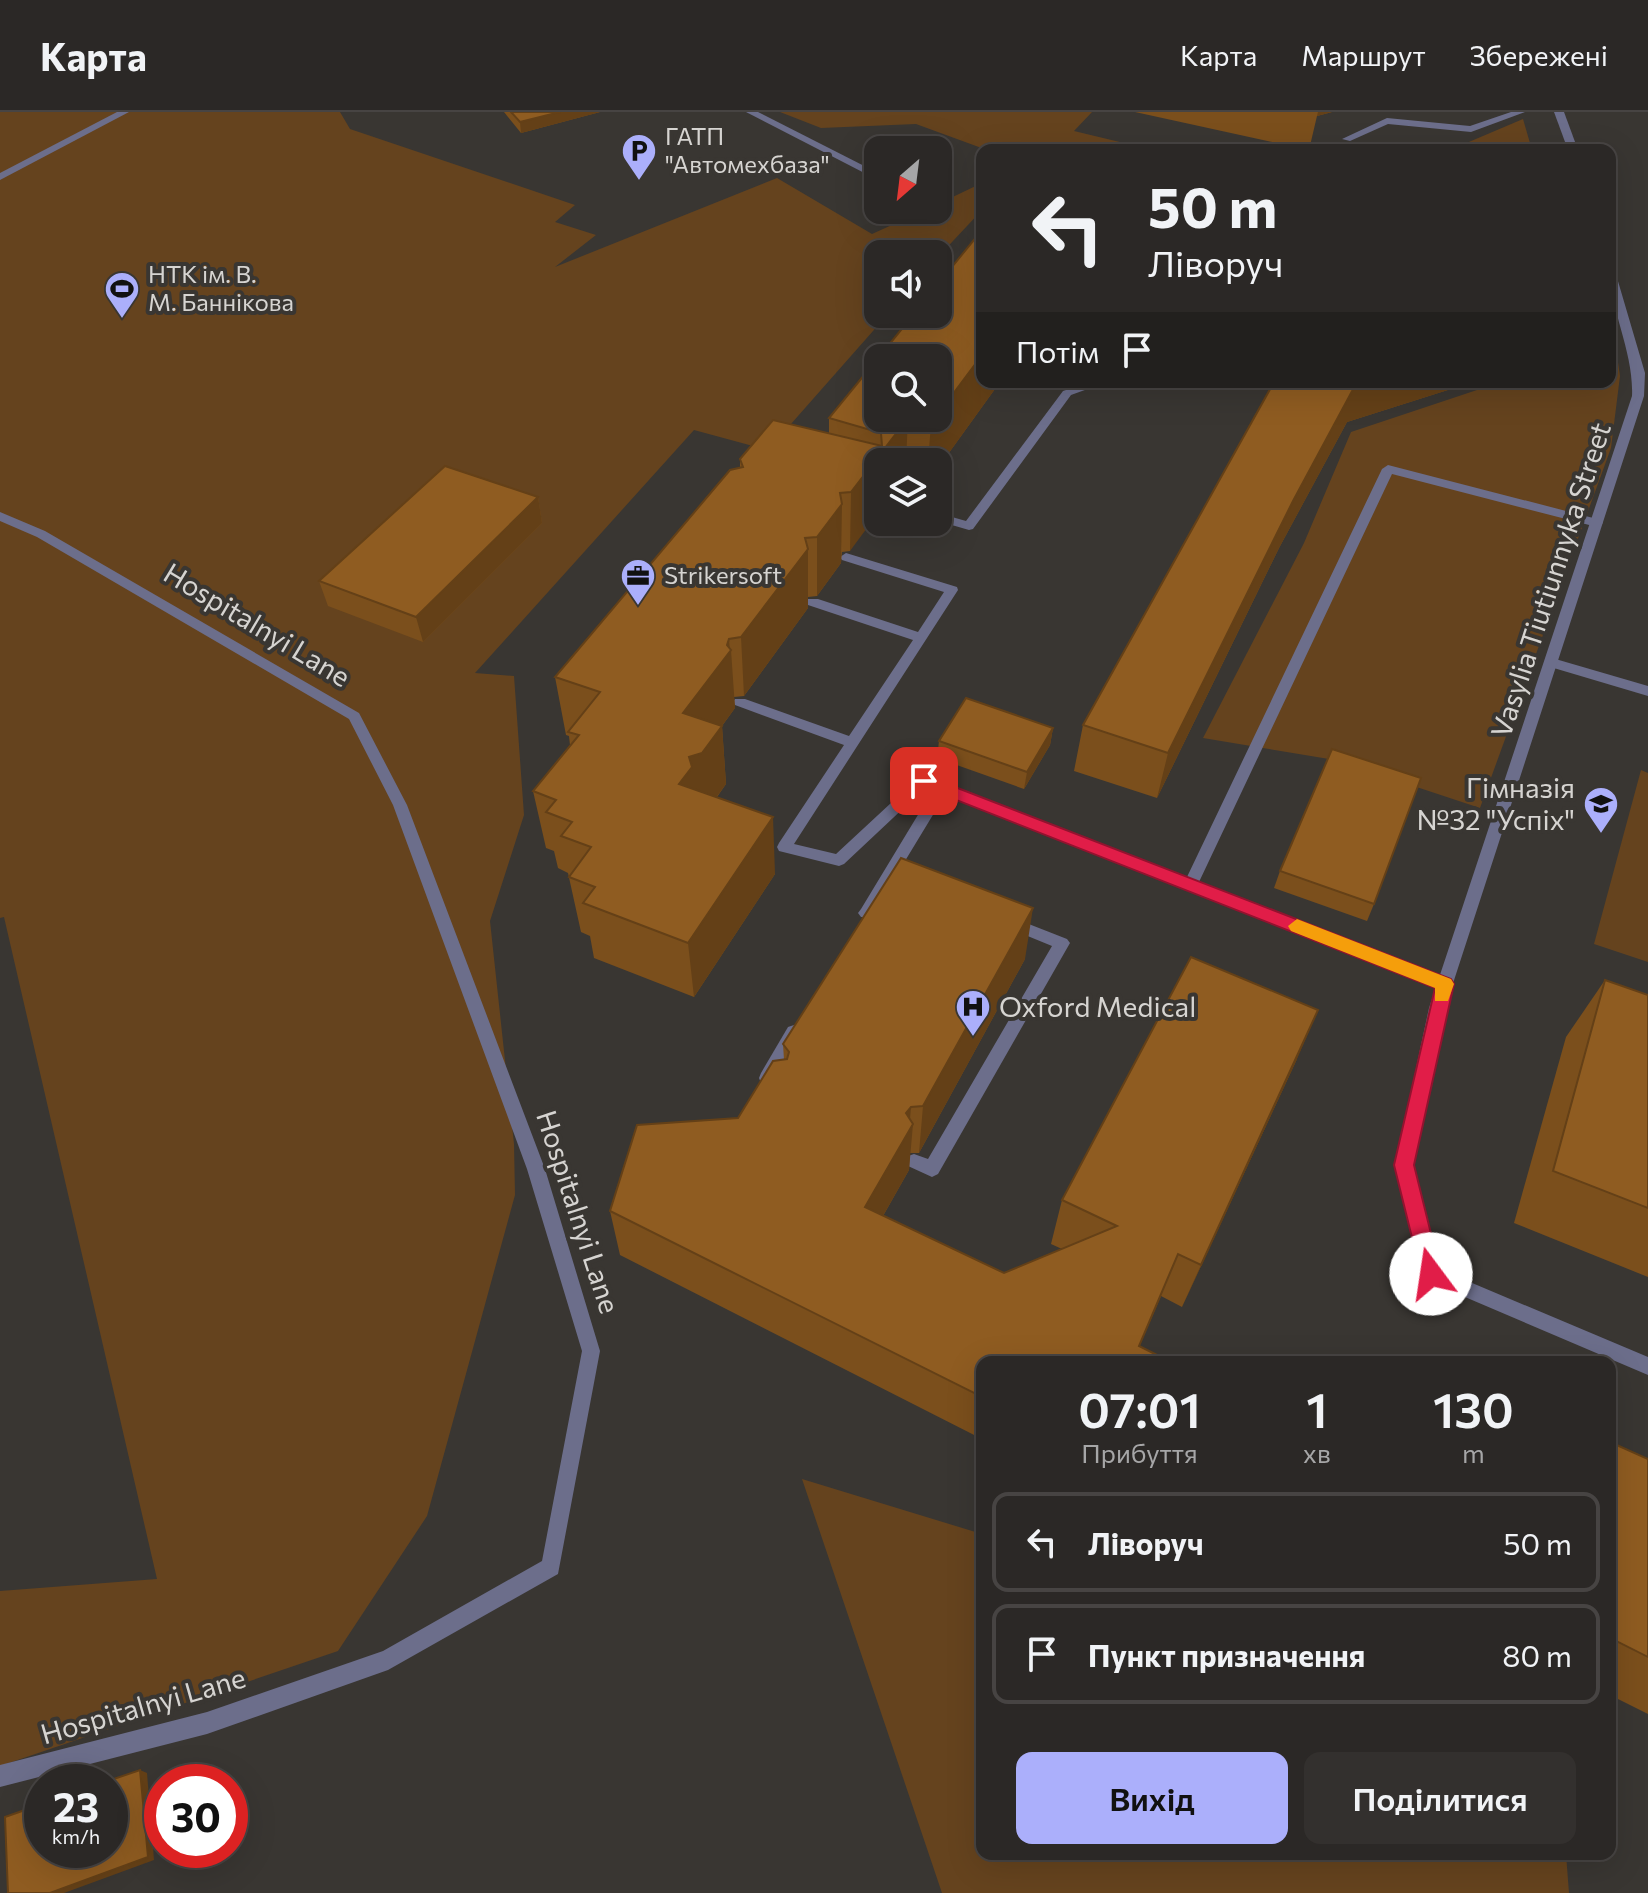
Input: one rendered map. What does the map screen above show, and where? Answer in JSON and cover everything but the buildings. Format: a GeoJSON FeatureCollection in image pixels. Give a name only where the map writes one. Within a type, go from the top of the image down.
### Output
{"type":"FeatureCollection","features":[{"type":"Feature","properties":{"kind":"street"},"geometry":{"type":"LineString","coordinates":[[0,177],[124,112]]}},
{"type":"Feature","properties":{"kind":"street"},"geometry":{"type":"LineString","coordinates":[[751,112],[864,170]]}},
{"type":"Feature","properties":{"kind":"street"},"geometry":{"type":"LineString","coordinates":[[1347,139],[1387,121],[1471,129],[1520,112]]}},
{"type":"Feature","properties":{"kind":"street"},"geometry":{"type":"LineString","coordinates":[[1559,112],[1571,144]]}},
{"type":"Feature","properties":{"kind":"street","name":"Vasylia Tiutiunnyka Street"},"geometry":{"type":"LineString","coordinates":[[1616,289],[1644,374],[1445,984],[1404,1165],[1431,1274],[1648,1366]]}},
{"type":"Feature","properties":{"kind":"street"},"geometry":{"type":"LineString","coordinates":[[952,521],[969,526],[1067,393],[1082,388]]}},
{"type":"Feature","properties":{"kind":"street"},"geometry":{"type":"LineString","coordinates":[[1191,884],[1388,469],[1597,523]]}},
{"type":"Feature","properties":{"kind":"street","name":"Hospitalnyi Lane"},"geometry":{"type":"LineString","coordinates":[[0,516],[67,549],[354,716],[400,805],[536,1169],[591,1351],[551,1567],[388,1660],[207,1723],[0,1776]]}},
{"type":"Feature","properties":{"kind":"street"},"geometry":{"type":"LineString","coordinates":[[846,557],[952,590],[854,743],[777,845],[839,860],[924,781],[1445,984]]}},
{"type":"Feature","properties":{"kind":"street"},"geometry":{"type":"LineString","coordinates":[[813,602],[921,638]]}},
{"type":"Feature","properties":{"kind":"street"},"geometry":{"type":"LineString","coordinates":[[1552,663],[1648,691]]}},
{"type":"Feature","properties":{"kind":"street"},"geometry":{"type":"LineString","coordinates":[[740,702],[854,743]]}},
{"type":"Feature","properties":{"kind":"street"},"geometry":{"type":"LineString","coordinates":[[857,930],[896,879],[942,788]]}},
{"type":"Feature","properties":{"kind":"street"},"geometry":{"type":"LineString","coordinates":[[914,1161],[932,1169],[1062,943],[990,915]]}},
{"type":"Feature","properties":{"kind":"street"},"geometry":{"type":"LineString","coordinates":[[770,1096],[759,1090],[800,1023]]}},
{"type":"Feature","properties":{"kind":"shaded area"},"geometry":{"type":"Polygon","coordinates":[[[0,112],[340,112],[350,129],[575,205],[555,222],[596,235],[555,267],[777,178],[872,234],[894,224],[952,224],[952,197],[976,186],[976,216],[952,242],[864,240],[864,328],[876,328],[768,450],[694,430],[475,673],[514,676],[524,815],[490,921],[514,1144],[515,1195],[427,1516],[338,1651],[0,1766],[0,1591],[157,1579],[4,917],[0,918],[0,112]]]}},
{"type":"Feature","properties":{"kind":"shaded area"},"geometry":{"type":"Polygon","coordinates":[[[780,112],[1092,112],[1074,131],[1128,144],[976,146],[916,124],[821,128],[780,112]]]}},
{"type":"Feature","properties":{"kind":"shaded area"},"geometry":{"type":"Polygon","coordinates":[[[1523,119],[1530,144],[1464,144],[1523,119]]]}},
{"type":"Feature","properties":{"kind":"shaded area"},"geometry":{"type":"Polygon","coordinates":[[[1616,348],[1620,376],[1611,448],[1480,808],[1335,760],[1203,738],[1304,543],[1351,432],[1483,388],[1616,388],[1616,348]]]}},
{"type":"Feature","properties":{"kind":"shaded area"},"geometry":{"type":"Polygon","coordinates":[[[1641,770],[1648,773],[1648,962],[1594,944],[1641,770]]]}},
{"type":"Feature","properties":{"kind":"shaded area"},"geometry":{"type":"Polygon","coordinates":[[[802,1479],[976,1532],[976,1860],[1566,1860],[1569,1893],[942,1893],[802,1479]]]}},
{"type":"Feature","properties":{"kind":"slow traffic"},"geometry":{"type":"LineString","coordinates":[[1297,926],[1445,984],[1441,996]]}},
{"type":"Feature","properties":{"kind":"place","name":"ГАТП \"Автомехбаза\""},"geometry":{"type":"Point","coordinates":[639,182]}},
{"type":"Feature","properties":{"kind":"place","name":"НТК ім. В. М. Баннікова"},"geometry":{"type":"Point","coordinates":[122,320]}},
{"type":"Feature","properties":{"kind":"place","name":"Strikersoft"},"geometry":{"type":"Point","coordinates":[638,607]}},
{"type":"Feature","properties":{"kind":"place","name":"Гімназія №32 \"Успіх\""},"geometry":{"type":"Point","coordinates":[1601,835]}},
{"type":"Feature","properties":{"kind":"place","name":"Oxford Medical"},"geometry":{"type":"Point","coordinates":[973,1038]}},
{"type":"Feature","properties":{"kind":"route"},"geometry":{"type":"LineString","coordinates":[[924,781],[1445,984],[1437,1008],[1404,1165],[1431,1274]]}}]}
